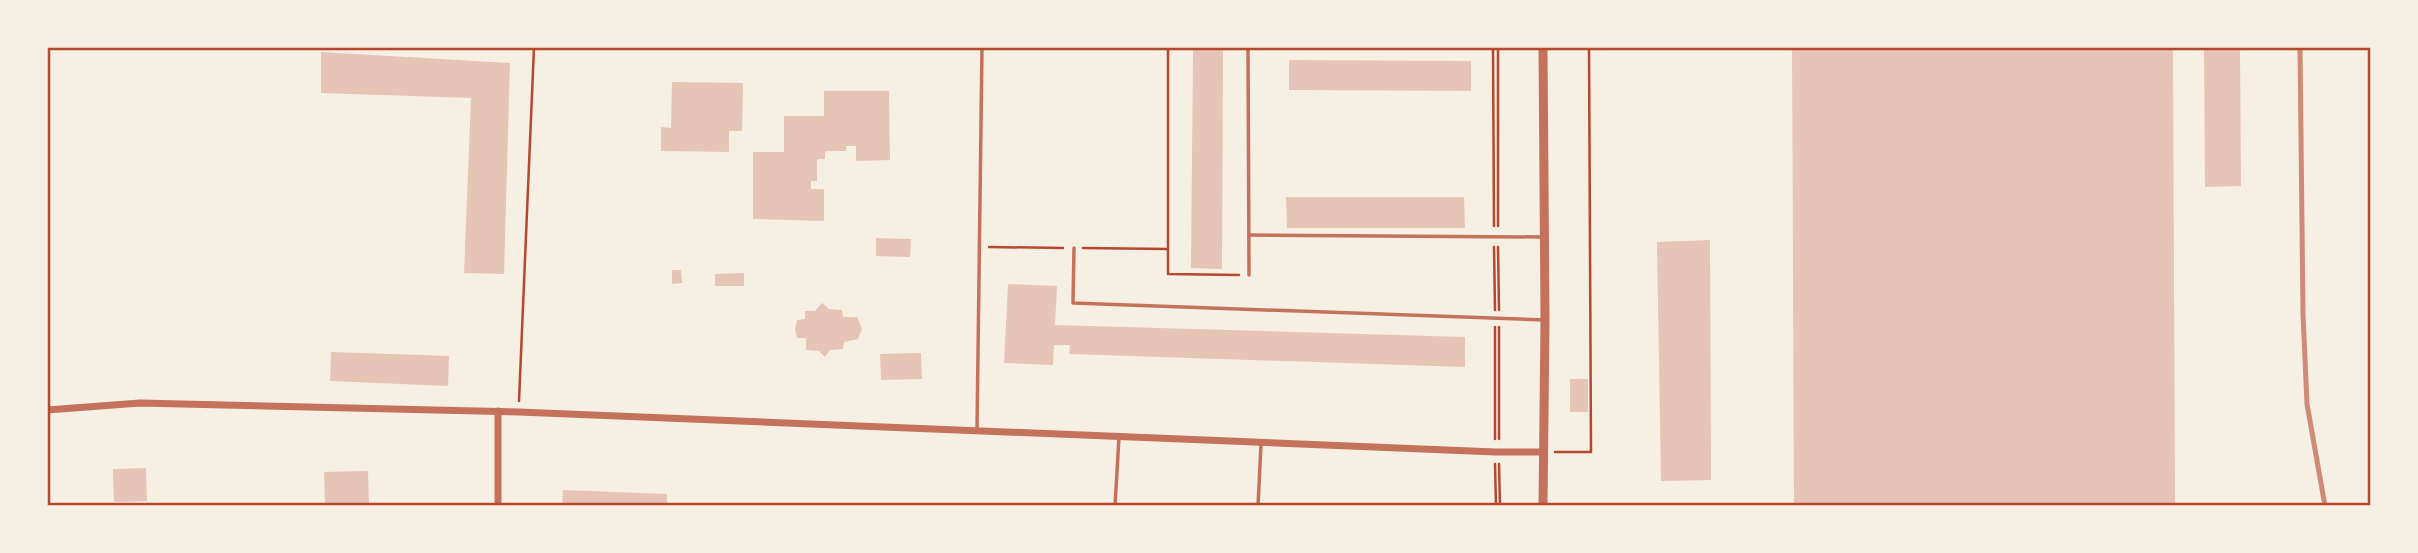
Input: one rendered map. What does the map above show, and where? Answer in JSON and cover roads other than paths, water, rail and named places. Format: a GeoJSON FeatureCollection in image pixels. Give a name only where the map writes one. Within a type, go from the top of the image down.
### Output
{"type":"FeatureCollection","features":[{"type":"Feature","properties":{"kind":"street"},"geometry":{"type":"LineString","coordinates":[[1543,47],[1543,506]]}},
{"type":"Feature","properties":{"kind":"street"},"geometry":{"type":"LineString","coordinates":[[47,410],[139,403],[498,411],[1543,452]]}},
{"type":"Feature","properties":{"kind":"street"},"geometry":{"type":"LineString","coordinates":[[498,411],[498,506]]}},
{"type":"Feature","properties":{"kind":"lane"},"geometry":{"type":"LineString","coordinates":[[977,430],[982,47]]}},
{"type":"Feature","properties":{"kind":"lane"},"geometry":{"type":"LineString","coordinates":[[1248,47],[1249,275]]}},
{"type":"Feature","properties":{"kind":"lane"},"geometry":{"type":"LineString","coordinates":[[1249,236],[1545,237]]}},
{"type":"Feature","properties":{"kind":"lane"},"geometry":{"type":"LineString","coordinates":[[1074,248],[1073,303],[1545,320]]}},
{"type":"Feature","properties":{"kind":"lane"},"geometry":{"type":"LineString","coordinates":[[1115,506],[1119,435]]}},
{"type":"Feature","properties":{"kind":"lane"},"geometry":{"type":"LineString","coordinates":[[1258,506],[1261,442]]}},
{"type":"Feature","properties":{"kind":"railway"},"geometry":{"type":"LineString","coordinates":[[2300,47],[2303,314],[2307,404],[2325,506]]}}]}
